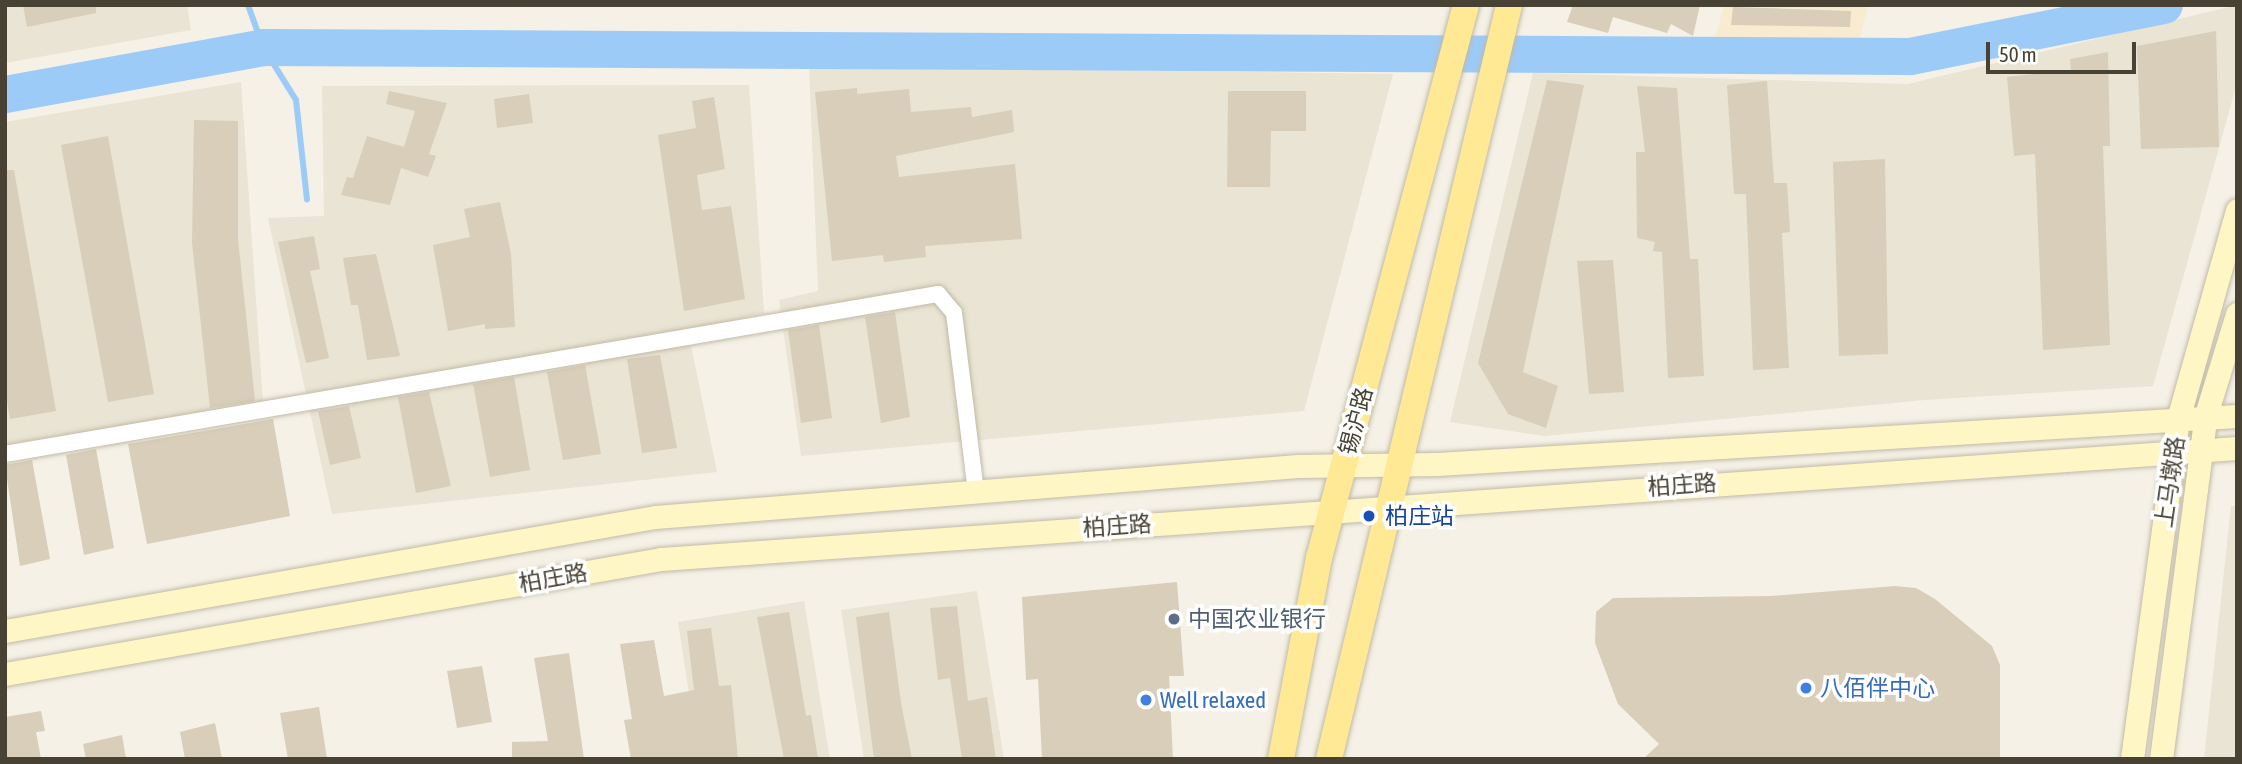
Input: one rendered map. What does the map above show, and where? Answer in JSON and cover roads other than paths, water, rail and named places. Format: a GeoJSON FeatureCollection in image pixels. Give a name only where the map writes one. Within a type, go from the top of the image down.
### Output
{"type":"FeatureCollection","features":[{"type":"Feature","properties":{"kind":"main road","name":"锡沪路"},"geometry":{"type":"LineString","coordinates":[[1282,759],[1332,510],[1466,8]]}},
{"type":"Feature","properties":{"kind":"main road"},"geometry":{"type":"LineString","coordinates":[[1329,759],[1386,506],[1508,10]]}},
{"type":"Feature","properties":{"kind":"street","name":"上马墩路"},"geometry":{"type":"LineString","coordinates":[[2132,759],[2178,419],[2237,210]]}},
{"type":"Feature","properties":{"kind":"street"},"geometry":{"type":"LineString","coordinates":[[5,454],[938,294],[954,313],[976,492]]}},
{"type":"Feature","properties":{"kind":"street","name":"上马墩路"},"geometry":{"type":"LineString","coordinates":[[2161,759],[2205,418],[2237,314]]}},
{"type":"Feature","properties":{"kind":"street","name":"柏庄路"},"geometry":{"type":"LineString","coordinates":[[5,631],[655,517],[1344,466],[2237,416]]}},
{"type":"Feature","properties":{"kind":"street","name":"柏庄路"},"geometry":{"type":"LineString","coordinates":[[5,674],[661,559],[2175,450],[2237,448]]}},
{"type":"Feature","properties":{"kind":"waterway"},"geometry":{"type":"LineString","coordinates":[[248,5],[263,47],[296,100],[307,199]]}},
{"type":"Feature","properties":{"kind":"waterway"},"geometry":{"type":"LineString","coordinates":[[5,94],[263,47],[1910,56],[2164,5]]}},
{"type":"Feature","properties":{"kind":"place","name":"柏庄站"},"geometry":{"type":"Point","coordinates":[1369,516]}},
{"type":"Feature","properties":{"kind":"place","name":"中国农业银行"},"geometry":{"type":"Point","coordinates":[1174,619]}},
{"type":"Feature","properties":{"kind":"place","name":"八佰伴中心"},"geometry":{"type":"Point","coordinates":[1806,688]}},
{"type":"Feature","properties":{"kind":"place","name":"Well relaxed"},"geometry":{"type":"Point","coordinates":[1146,700]}}]}
